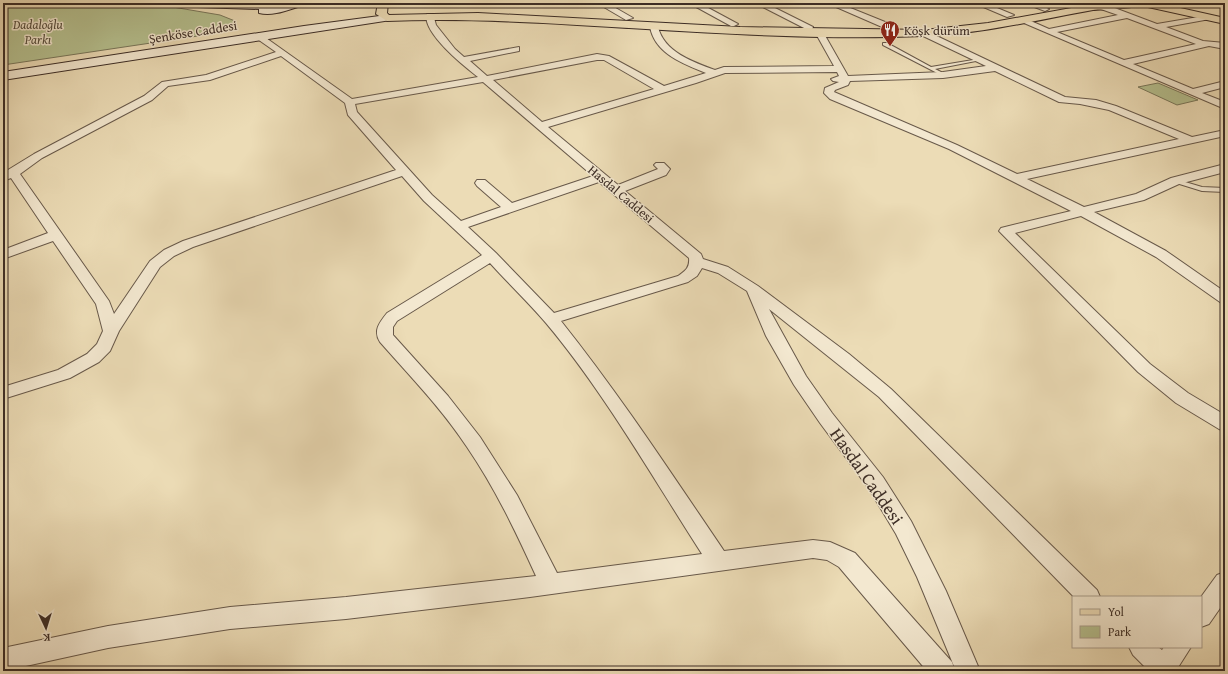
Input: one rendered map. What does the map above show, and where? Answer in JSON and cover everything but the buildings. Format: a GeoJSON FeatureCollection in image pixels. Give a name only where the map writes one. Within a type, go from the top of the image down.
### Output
{"type":"FeatureCollection","features":[{"type":"Feature","properties":{"kind":"main road"},"geometry":{"type":"LineString","coordinates":[[168,3],[252,12],[280,9],[300,3]]}},
{"type":"Feature","properties":{"kind":"main road"},"geometry":{"type":"LineString","coordinates":[[212,8],[278,3]]}},
{"type":"Feature","properties":{"kind":"main road"},"geometry":{"type":"LineString","coordinates":[[415,9],[430,16],[466,16],[654,27],[896,30],[924,33],[970,29],[1015,17],[1083,3]]}},
{"type":"Feature","properties":{"kind":"main road"},"geometry":{"type":"LineString","coordinates":[[1168,3],[1225,15]]}},
{"type":"Feature","properties":{"kind":"main road"},"geometry":{"type":"LineString","coordinates":[[896,30],[1101,6],[1147,4],[1225,21]]}},
{"type":"Feature","properties":{"kind":"main road"},"geometry":{"type":"LineString","coordinates":[[384,9],[396,6]]}},
{"type":"Feature","properties":{"kind":"main road"},"geometry":{"type":"LineString","coordinates":[[212,8],[234,18]]}},
{"type":"Feature","properties":{"kind":"main road"},"geometry":{"type":"LineString","coordinates":[[384,9],[629,18],[814,29]]}},
{"type":"Feature","properties":{"kind":"main road","name":"Şenköse Caddesi"},"geometry":{"type":"LineString","coordinates":[[3,76],[259,36],[384,9]]}},
{"type":"Feature","properties":{"kind":"main road","name":"Şenköse Caddesi"},"geometry":{"type":"LineString","coordinates":[[3,69],[288,27],[384,9]]}},
{"type":"Feature","properties":{"kind":"main road"},"geometry":{"type":"LineString","coordinates":[[202,39],[235,32],[246,26]]}},
{"type":"Feature","properties":{"kind":"street"},"geometry":{"type":"LineString","coordinates":[[3,5],[20,3]]}},
{"type":"Feature","properties":{"kind":"street"},"geometry":{"type":"LineString","coordinates":[[601,3],[629,18]]}},
{"type":"Feature","properties":{"kind":"street"},"geometry":{"type":"LineString","coordinates":[[692,3],[734,24]]}},
{"type":"Feature","properties":{"kind":"street"},"geometry":{"type":"LineString","coordinates":[[831,3],[896,30]]}},
{"type":"Feature","properties":{"kind":"street"},"geometry":{"type":"LineString","coordinates":[[978,3],[1049,31],[1225,106]]}},
{"type":"Feature","properties":{"kind":"street"},"geometry":{"type":"LineString","coordinates":[[1028,3],[1046,10]]}},
{"type":"Feature","properties":{"kind":"street"},"geometry":{"type":"LineString","coordinates":[[764,4],[814,29],[843,74],[844,83],[829,90],[834,97],[934,138],[1084,212],[1162,254],[1225,299]]}},
{"type":"Feature","properties":{"kind":"street"},"geometry":{"type":"LineString","coordinates":[[1101,6],[1205,43],[1225,46]]}},
{"type":"Feature","properties":{"kind":"street","name":"Hasdal Caddesi"},"geometry":{"type":"LineString","coordinates":[[430,16],[432,25],[452,51],[696,257],[697,262]]}},
{"type":"Feature","properties":{"kind":"street"},"geometry":{"type":"LineString","coordinates":[[1049,31],[1127,16]]}},
{"type":"Feature","properties":{"kind":"street"},"geometry":{"type":"LineString","coordinates":[[1158,27],[1207,17]]}},
{"type":"Feature","properties":{"kind":"street"},"geometry":{"type":"LineString","coordinates":[[654,27],[656,37],[664,46],[693,64],[715,73]]}},
{"type":"Feature","properties":{"kind":"street"},"geometry":{"type":"LineString","coordinates":[[924,33],[1063,100],[1084,101],[1107,106],[1190,140]]}},
{"type":"Feature","properties":{"kind":"street"},"geometry":{"type":"LineString","coordinates":[[259,36],[350,102],[352,113],[428,198],[491,256],[551,319],[586,364],[632,430],[719,562]]}},
{"type":"Feature","properties":{"kind":"street"},"geometry":{"type":"LineString","coordinates":[[1124,63],[1204,46],[1205,43]]}},
{"type":"Feature","properties":{"kind":"street"},"geometry":{"type":"LineString","coordinates":[[462,60],[516,49]]}},
{"type":"Feature","properties":{"kind":"street"},"geometry":{"type":"LineString","coordinates":[[111,331],[104,304],[56,235],[8,175],[38,156],[148,98],[165,84],[207,78],[283,53]]}},
{"type":"Feature","properties":{"kind":"street"},"geometry":{"type":"LineString","coordinates":[[350,102],[601,57],[606,58],[663,90]]}},
{"type":"Feature","properties":{"kind":"street"},"geometry":{"type":"LineString","coordinates":[[539,126],[663,90],[715,73],[732,70],[843,74],[942,75],[996,68]]}},
{"type":"Feature","properties":{"kind":"street"},"geometry":{"type":"LineString","coordinates":[[807,79],[843,74]]}},
{"type":"Feature","properties":{"kind":"street"},"geometry":{"type":"LineString","coordinates":[[1192,92],[1225,84]]}},
{"type":"Feature","properties":{"kind":"street"},"geometry":{"type":"LineString","coordinates":[[1015,178],[1225,133]]}},
{"type":"Feature","properties":{"kind":"street"},"geometry":{"type":"LineString","coordinates":[[616,190],[662,172],[664,169],[660,165]]}},
{"type":"Feature","properties":{"kind":"street"},"geometry":{"type":"LineString","coordinates":[[1225,168],[1175,181],[1140,197],[1006,231],[1144,368],[1182,398],[1225,424]]}},
{"type":"Feature","properties":{"kind":"street"},"geometry":{"type":"LineString","coordinates":[[3,393],[64,374],[86,363],[104,347],[111,331],[155,264],[169,252],[188,244],[404,171]]}},
{"type":"Feature","properties":{"kind":"street"},"geometry":{"type":"LineString","coordinates":[[459,226],[601,177]]}},
{"type":"Feature","properties":{"kind":"street"},"geometry":{"type":"LineString","coordinates":[[481,183],[510,208]]}},
{"type":"Feature","properties":{"kind":"street"},"geometry":{"type":"LineString","coordinates":[[3,255],[56,235]]}},
{"type":"Feature","properties":{"kind":"street"},"geometry":{"type":"LineString","coordinates":[[491,256],[392,317],[386,325],[384,334],[440,398],[481,453],[526,531],[551,584]]}},
{"type":"Feature","properties":{"kind":"street"},"geometry":{"type":"LineString","coordinates":[[551,319],[683,279],[694,271],[697,262],[723,270],[753,289],[843,358],[885,393],[1087,596]]}},
{"type":"Feature","properties":{"kind":"street","name":"Hasdal Caddesi"},"geometry":{"type":"LineString","coordinates":[[753,289],[774,336],[803,386],[876,483],[901,523],[935,590],[968,671]]}},
{"type":"Feature","properties":{"kind":"street"},"geometry":{"type":"LineString","coordinates":[[3,660],[108,637],[193,623],[288,612],[346,608],[551,584],[813,549],[830,551],[839,555],[854,567],[943,671]]}},
{"type":"Feature","properties":{"kind":"street"},"geometry":{"type":"LineString","coordinates":[[1202,615],[1225,582]]}},
{"type":"Feature","properties":{"kind":"street"},"geometry":{"type":"LineString","coordinates":[[1142,648],[1164,670],[1178,648]]}},
{"type":"Feature","properties":{"kind":"lane"},"geometry":{"type":"LineString","coordinates":[[885,44],[942,75]]}},
{"type":"Feature","properties":{"kind":"lane"},"geometry":{"type":"LineString","coordinates":[[930,68],[979,60]]}},
{"type":"Feature","properties":{"kind":"lane"},"geometry":{"type":"LineString","coordinates":[[1175,181],[1202,189],[1225,190]]}},
{"type":"Feature","properties":{"kind":"green space","name":"Dadaloğlu Parkı"},"geometry":{"type":"Polygon","coordinates":[[[36,3],[149,3],[220,15],[235,21],[236,26],[198,36],[3,65],[3,8],[36,3]]]}},
{"type":"Feature","properties":{"kind":"green space"},"geometry":{"type":"Polygon","coordinates":[[[1158,83],[1198,100],[1177,105],[1138,87],[1158,83]]]}},
{"type":"Feature","properties":{"kind":"place","name":"Köşk dürüm"},"geometry":{"type":"Point","coordinates":[890,47]}}]}
